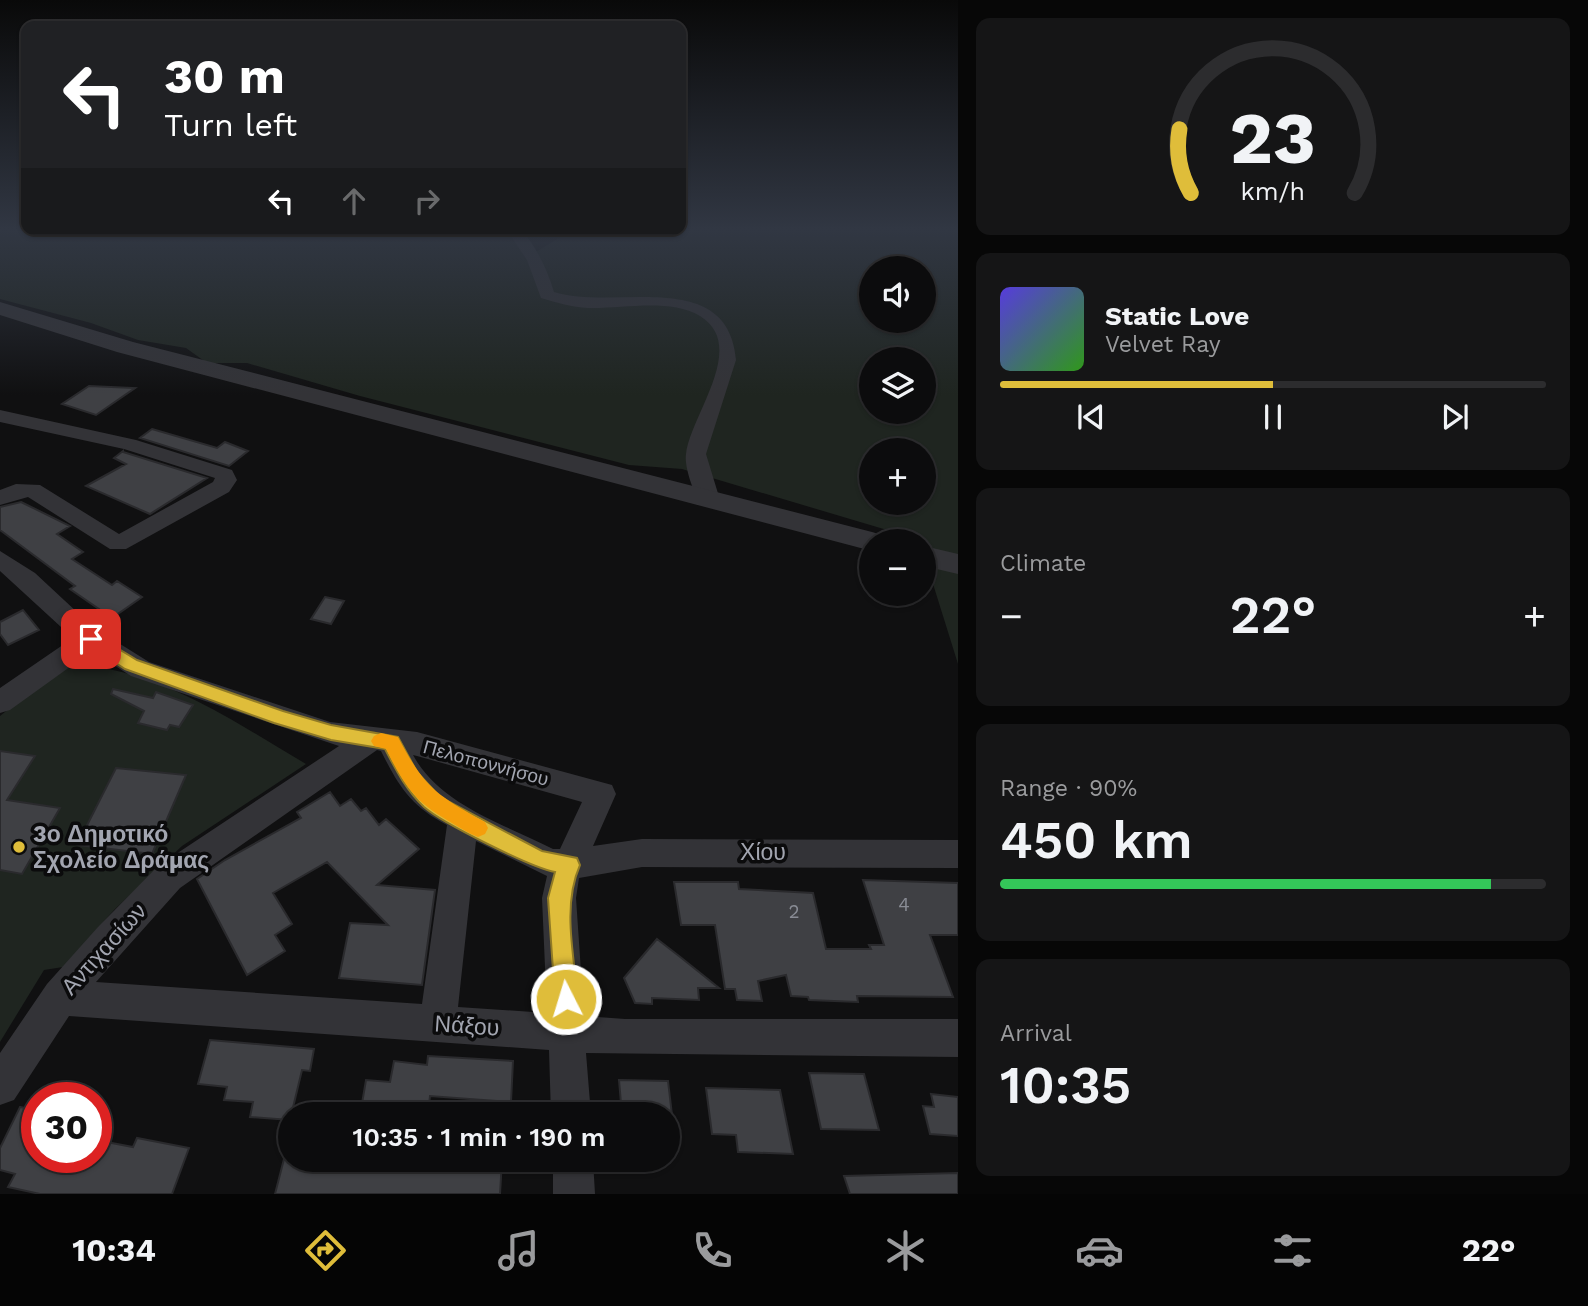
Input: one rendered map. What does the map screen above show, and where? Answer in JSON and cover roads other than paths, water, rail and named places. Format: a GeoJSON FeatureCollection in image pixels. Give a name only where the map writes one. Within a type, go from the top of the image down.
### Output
{"type":"FeatureCollection","features":[{"type":"Feature","properties":{"kind":"street"},"geometry":{"type":"LineString","coordinates":[[544,284],[547,295],[558,300],[591,305],[676,303],[693,306],[717,322],[724,336],[729,362],[696,456],[709,500]]}},
{"type":"Feature","properties":{"kind":"street"},"geometry":{"type":"LineString","coordinates":[[0,308],[125,347],[859,539]]}},
{"type":"Feature","properties":{"kind":"street"},"geometry":{"type":"LineString","coordinates":[[0,416],[129,444],[225,474],[226,480],[221,487],[118,544],[32,490],[16,491],[0,498]]}},
{"type":"Feature","properties":{"kind":"street","name":"Πελοποννήσου"},"geometry":{"type":"LineString","coordinates":[[0,559],[27,579],[91,639],[140,668],[297,723],[381,741],[417,744],[601,794],[570,865]]}},
{"type":"Feature","properties":{"kind":"street"},"geometry":{"type":"LineString","coordinates":[[936,559],[958,564]]}},
{"type":"Feature","properties":{"kind":"street"},"geometry":{"type":"LineString","coordinates":[[0,702],[91,639]]}},
{"type":"Feature","properties":{"kind":"street"},"geometry":{"type":"LineString","coordinates":[[381,741],[433,803],[539,860],[570,865],[562,879],[559,898],[569,1034],[571,1102]]}},
{"type":"Feature","properties":{"kind":"street","name":"Αντιχασίων"},"geometry":{"type":"LineString","coordinates":[[0,1086],[60,997],[169,877],[209,847],[381,741]]}},
{"type":"Feature","properties":{"kind":"street"},"geometry":{"type":"LineString","coordinates":[[438,1024],[463,820]]}},
{"type":"Feature","properties":{"kind":"street","name":"Χίου"},"geometry":{"type":"LineString","coordinates":[[570,865],[609,856],[642,853],[958,854]]}},
{"type":"Feature","properties":{"kind":"street","name":"Νάξου"},"geometry":{"type":"LineString","coordinates":[[60,997],[569,1034],[692,1039],[958,1038]]}},
{"type":"Feature","properties":{"kind":"street"},"geometry":{"type":"LineString","coordinates":[[573,1172],[574,1194]]}},
{"type":"Feature","properties":{"kind":"place","name":"3ο Δημοτικό Σχολείο Δράμας"},"geometry":{"type":"Point","coordinates":[19,847]}}]}
